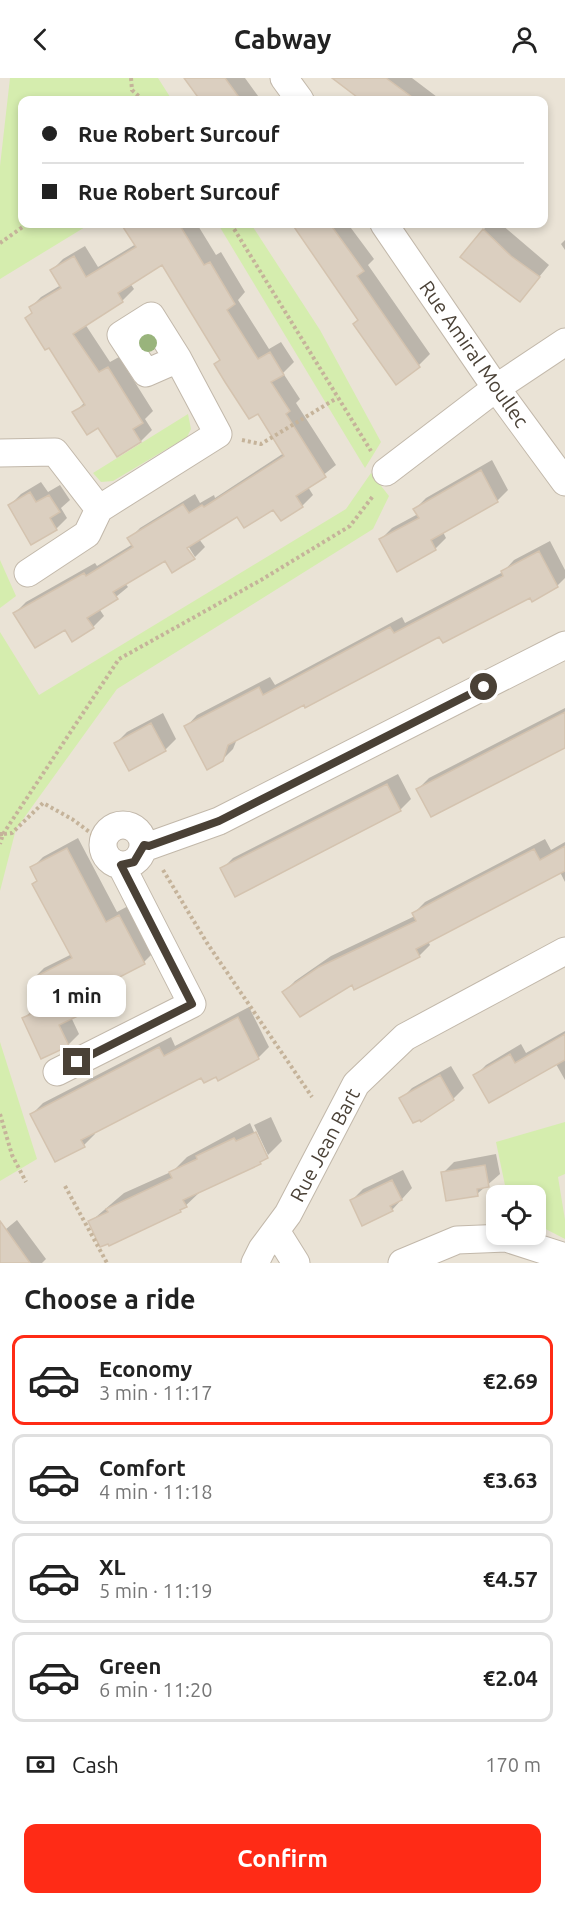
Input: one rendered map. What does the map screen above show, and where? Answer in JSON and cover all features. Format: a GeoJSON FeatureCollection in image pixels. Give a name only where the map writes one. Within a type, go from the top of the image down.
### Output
{"type":"FeatureCollection","features":[{"type":"Feature","properties":{"kind":"street"},"geometry":{"type":"LineString","coordinates":[[285,78],[297,96]]}},
{"type":"Feature","properties":{"kind":"street","name":"Rue Amiral Moullec"},"geometry":{"type":"LineString","coordinates":[[387,228],[496,388],[565,483]]}},
{"type":"Feature","properties":{"kind":"street"},"geometry":{"type":"LineString","coordinates":[[386,472],[496,388],[565,342]]}},
{"type":"Feature","properties":{"kind":"street"},"geometry":{"type":"LineString","coordinates":[[28,573],[87,534],[99,508],[218,434],[178,359]]}},
{"type":"Feature","properties":{"kind":"street"},"geometry":{"type":"LineString","coordinates":[[0,453],[55,452],[99,508]]}},
{"type":"Feature","properties":{"kind":"street"},"geometry":{"type":"LineString","coordinates":[[146,846],[139,832],[121,824],[109,830],[103,842],[105,854],[109,860],[121,865],[134,862],[146,846],[219,821],[565,645]]}},
{"type":"Feature","properties":{"kind":"street"},"geometry":{"type":"LineString","coordinates":[[57,1072],[192,1004],[121,865]]}},
{"type":"Feature","properties":{"kind":"street","name":"Rue Jean Bart"},"geometry":{"type":"LineString","coordinates":[[255,1263],[288,1214],[356,1084],[405,1037],[565,951]]}},
{"type":"Feature","properties":{"kind":"street"},"geometry":{"type":"LineString","coordinates":[[276,1231],[296,1263]]}},
{"type":"Feature","properties":{"kind":"street"},"geometry":{"type":"LineString","coordinates":[[402,1263],[457,1240],[506,1238],[565,1257]]}},
{"type":"Feature","properties":{"kind":"path"},"geometry":{"type":"LineString","coordinates":[[131,78],[132,90],[139,96]]}},
{"type":"Feature","properties":{"kind":"path"},"geometry":{"type":"LineString","coordinates":[[0,243],[21,228]]}},
{"type":"Feature","properties":{"kind":"path"},"geometry":{"type":"LineString","coordinates":[[0,844],[1,834],[119,659],[261,580],[350,526],[368,505],[386,472],[337,398],[233,228]]}},
{"type":"Feature","properties":{"kind":"path"},"geometry":{"type":"LineString","coordinates":[[218,434],[261,444],[337,398]]}},
{"type":"Feature","properties":{"kind":"path"},"geometry":{"type":"LineString","coordinates":[[1,834],[12,833],[43,803],[72,819],[103,842]]}},
{"type":"Feature","properties":{"kind":"path"},"geometry":{"type":"LineString","coordinates":[[146,846],[207,943],[312,1097]]}},
{"type":"Feature","properties":{"kind":"path"},"geometry":{"type":"LineString","coordinates":[[0,1114],[12,1155],[26,1182]]}},
{"type":"Feature","properties":{"kind":"path"},"geometry":{"type":"LineString","coordinates":[[65,1186],[106,1263]]}},
{"type":"Feature","properties":{"kind":"shaded area"},"geometry":{"type":"Polygon","coordinates":[[[0,78],[565,78],[565,1263],[0,1263],[0,78]]]}},
{"type":"Feature","properties":{"kind":"green space"},"geometry":{"type":"Polygon","coordinates":[[[10,78],[158,78],[169,96],[18,96],[18,228],[83,228],[0,279],[0,166],[10,78]]]}},
{"type":"Feature","properties":{"kind":"green space"},"geometry":{"type":"Polygon","coordinates":[[[220,228],[254,228],[320,330],[381,442],[365,468],[220,228]]]}},
{"type":"Feature","properties":{"kind":"green space"},"geometry":{"type":"Polygon","coordinates":[[[188,414],[191,429],[187,437],[113,481],[101,482],[93,473],[188,414]]]}},
{"type":"Feature","properties":{"kind":"green space"},"geometry":{"type":"Polygon","coordinates":[[[371,473],[389,496],[373,529],[117,689],[16,829],[0,891],[0,632],[39,695],[346,509],[371,473]]]}},
{"type":"Feature","properties":{"kind":"green space"},"geometry":{"type":"Polygon","coordinates":[[[0,560],[16,596],[0,608],[0,560]]]}},
{"type":"Feature","properties":{"kind":"green space"},"geometry":{"type":"Polygon","coordinates":[[[0,1042],[37,1159],[0,1181],[0,1042]]]}},
{"type":"Feature","properties":{"kind":"green space"},"geometry":{"type":"Polygon","coordinates":[[[565,1122],[565,1174],[558,1177],[565,1220],[565,1239],[546,1229],[546,1185],[505,1185],[496,1142],[565,1122]]]}},
{"type":"Feature","properties":{"kind":"building"},"geometry":{"type":"Polygon","coordinates":[[[184,78],[225,78],[238,96],[197,96],[184,78]]]}},
{"type":"Feature","properties":{"kind":"building"},"geometry":{"type":"Polygon","coordinates":[[[332,78],[386,78],[411,96],[356,96],[332,78]]]}},
{"type":"Feature","properties":{"kind":"building"},"geometry":{"type":"Polygon","coordinates":[[[124,228],[181,228],[204,265],[210,262],[235,304],[227,310],[258,359],[270,352],[284,375],[271,382],[290,411],[286,414],[326,477],[296,496],[303,507],[281,521],[273,510],[244,528],[237,517],[187,548],[195,559],[172,573],[165,561],[113,592],[118,599],[87,618],[94,628],[72,642],[65,630],[35,648],[13,613],[84,573],[86,576],[133,547],[127,538],[183,504],[189,513],[202,505],[204,507],[284,456],[258,414],[249,419],[225,382],[214,364],[220,360],[162,265],[118,293],[123,302],[73,334],[99,372],[108,367],[143,423],[133,429],[141,442],[117,457],[98,428],[87,435],[72,412],[85,405],[49,348],[45,350],[25,318],[32,313],[29,307],[61,288],[50,270],[74,256],[86,277],[136,247],[124,228]]]}},
{"type":"Feature","properties":{"kind":"building"},"geometry":{"type":"Polygon","coordinates":[[[295,228],[333,228],[364,271],[357,276],[420,367],[396,385],[353,324],[358,320],[295,228]]]}},
{"type":"Feature","properties":{"kind":"building"},"geometry":{"type":"Polygon","coordinates":[[[483,229],[511,256],[540,277],[520,302],[460,257],[483,229]]]}},
{"type":"Feature","properties":{"kind":"building"},"geometry":{"type":"Polygon","coordinates":[[[481,470],[498,502],[431,540],[436,550],[397,572],[379,539],[419,518],[413,509],[481,470]]]}},
{"type":"Feature","properties":{"kind":"building"},"geometry":{"type":"Polygon","coordinates":[[[30,492],[36,502],[49,495],[60,512],[50,518],[57,530],[31,545],[8,505],[30,492]]]}},
{"type":"Feature","properties":{"kind":"building"},"geometry":{"type":"Polygon","coordinates":[[[539,551],[558,587],[532,602],[530,598],[443,643],[439,637],[305,708],[304,705],[228,745],[223,761],[207,770],[184,726],[259,687],[263,695],[390,627],[394,633],[503,576],[501,571],[539,551]]]}},
{"type":"Feature","properties":{"kind":"building"},"geometry":{"type":"Polygon","coordinates":[[[565,712],[565,748],[431,817],[416,789],[565,712]]]}},
{"type":"Feature","properties":{"kind":"building"},"geometry":{"type":"Polygon","coordinates":[[[151,723],[166,751],[129,771],[114,743],[151,723]]]}},
{"type":"Feature","properties":{"kind":"building"},"geometry":{"type":"Polygon","coordinates":[[[387,784],[401,811],[235,897],[220,868],[387,784]]]}},
{"type":"Feature","properties":{"kind":"building"},"geometry":{"type":"Polygon","coordinates":[[[565,846],[565,871],[416,949],[420,957],[354,990],[352,985],[300,1017],[282,992],[319,967],[416,921],[412,913],[534,849],[540,860],[565,846]]]}},
{"type":"Feature","properties":{"kind":"building"},"geometry":{"type":"Polygon","coordinates":[[[67,848],[106,922],[119,915],[145,964],[77,999],[84,1013],[59,1025],[69,1046],[41,1059],[22,1018],[45,1008],[31,979],[72,958],[32,884],[37,881],[30,867],[67,848]]]}},
{"type":"Feature","properties":{"kind":"building"},"geometry":{"type":"Polygon","coordinates":[[[238,1017],[259,1059],[218,1081],[216,1077],[204,1083],[201,1078],[81,1140],[85,1147],[55,1162],[30,1114],[159,1047],[164,1056],[238,1017]]]}},
{"type":"Feature","properties":{"kind":"building"},"geometry":{"type":"Polygon","coordinates":[[[565,1034],[565,1060],[489,1103],[473,1075],[510,1054],[515,1063],[565,1034]]]}},
{"type":"Feature","properties":{"kind":"building"},"geometry":{"type":"Polygon","coordinates":[[[440,1075],[454,1100],[421,1122],[420,1120],[413,1123],[399,1098],[440,1075]]]}},
{"type":"Feature","properties":{"kind":"building"},"geometry":{"type":"Polygon","coordinates":[[[256,1132],[268,1158],[260,1162],[261,1164],[183,1200],[187,1207],[180,1210],[181,1212],[109,1246],[108,1244],[100,1247],[88,1221],[108,1212],[106,1209],[172,1178],[169,1172],[197,1159],[196,1156],[234,1138],[236,1141],[256,1132]]]}},
{"type":"Feature","properties":{"kind":"building"},"geometry":{"type":"Polygon","coordinates":[[[485,1165],[489,1185],[477,1189],[478,1196],[446,1201],[441,1172],[485,1165]]]}},
{"type":"Feature","properties":{"kind":"building"},"geometry":{"type":"Polygon","coordinates":[[[392,1180],[402,1200],[390,1206],[393,1211],[362,1226],[350,1200],[392,1180]]]}},
{"type":"Feature","properties":{"kind":"building"},"geometry":{"type":"Polygon","coordinates":[[[0,1221],[30,1263],[0,1263],[0,1221]]]}},
{"type":"Feature","properties":{"kind":"route"},"geometry":{"type":"LineString","coordinates":[[77,1062],[192,1004],[121,865],[134,862],[144,845],[149,846],[219,821],[484,687]]}}]}
